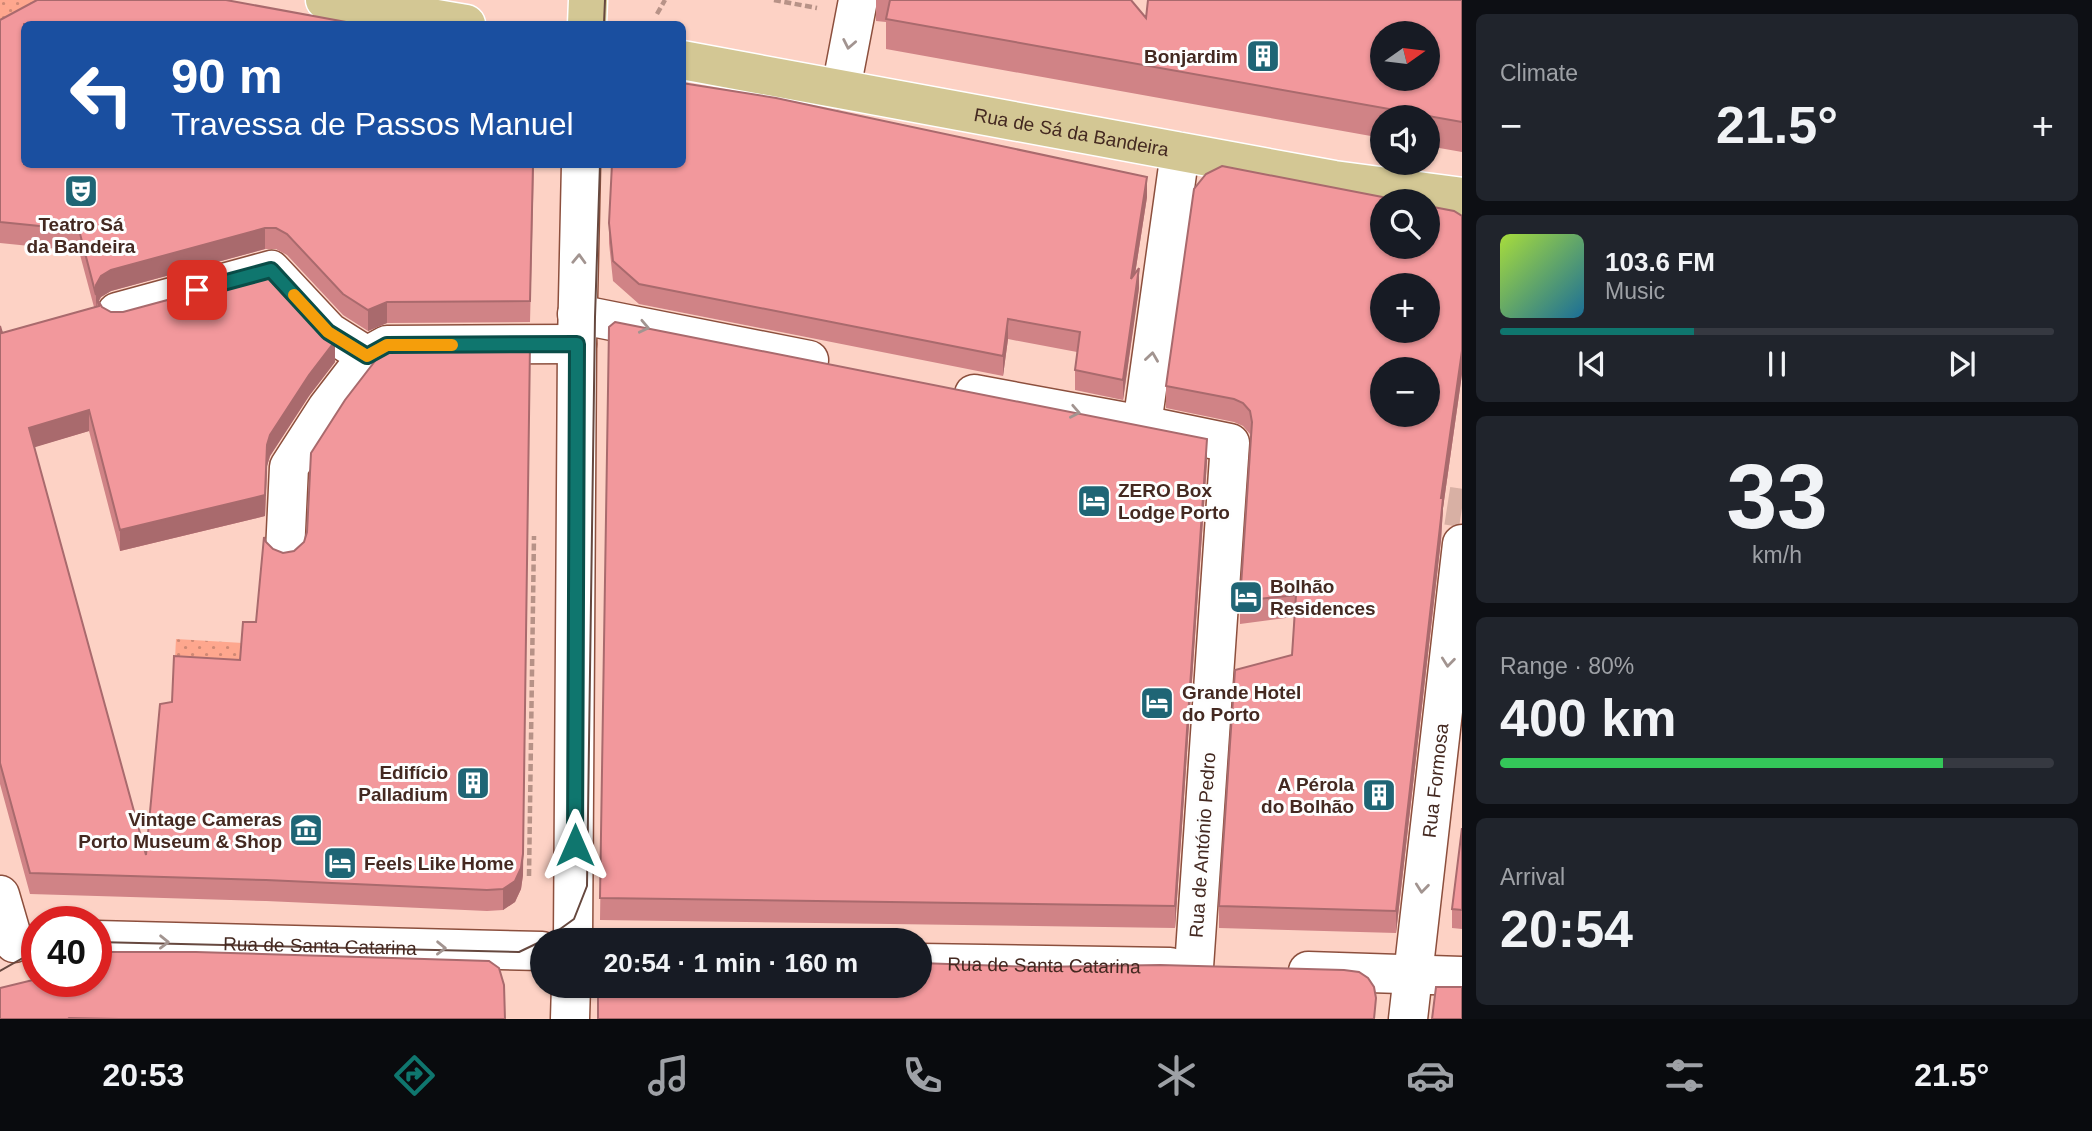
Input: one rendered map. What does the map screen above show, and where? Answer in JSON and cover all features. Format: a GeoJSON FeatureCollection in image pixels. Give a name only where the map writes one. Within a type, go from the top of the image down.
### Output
{"type":"FeatureCollection","features":[{"type":"Feature","properties":{"kind":"main road"},"geometry":{"type":"LineString","coordinates":[[325,0],[448,21]]}},
{"type":"Feature","properties":{"kind":"main road"},"geometry":{"type":"LineString","coordinates":[[587,0],[587,21]]}},
{"type":"Feature","properties":{"kind":"main road","name":"Rua de Sá da Bandeira"},"geometry":{"type":"LineString","coordinates":[[686,61],[1334,180],[1462,197]]}},
{"type":"Feature","properties":{"kind":"street"},"geometry":{"type":"LineString","coordinates":[[841,89],[858,0]]}},
{"type":"Feature","properties":{"kind":"street"},"geometry":{"type":"LineString","coordinates":[[940,387],[1142,425],[1180,152]]}},
{"type":"Feature","properties":{"kind":"street"},"geometry":{"type":"LineString","coordinates":[[573,928],[577,329],[582,168]]}},
{"type":"Feature","properties":{"kind":"street"},"geometry":{"type":"LineString","coordinates":[[117,312],[271,270],[328,332],[367,356]]}},
{"type":"Feature","properties":{"kind":"street"},"geometry":{"type":"LineString","coordinates":[[285,552],[289,467],[327,408],[367,356],[387,345],[577,329],[846,368]]}},
{"type":"Feature","properties":{"kind":"street","name":"Rua de António Pedro"},"geometry":{"type":"LineString","coordinates":[[1142,425],[1230,443],[1194,967]]}},
{"type":"Feature","properties":{"kind":"street","name":"Rua Formosa"},"geometry":{"type":"LineString","coordinates":[[1408,1019],[1459,595],[1462,544]]}},
{"type":"Feature","properties":{"kind":"street"},"geometry":{"type":"LineString","coordinates":[[0,895],[17,945]]}},
{"type":"Feature","properties":{"kind":"street","name":"Rua de Santa Catarina"},"geometry":{"type":"LineString","coordinates":[[112,940],[530,951]]}},
{"type":"Feature","properties":{"kind":"street","name":"Rua de Santa Catarina"},"geometry":{"type":"LineString","coordinates":[[932,963],[1232,968]]}},
{"type":"Feature","properties":{"kind":"street"},"geometry":{"type":"LineString","coordinates":[[1270,970],[1462,976]]}},
{"type":"Feature","properties":{"kind":"street"},"geometry":{"type":"LineString","coordinates":[[570,1019],[571,998]]}},
{"type":"Feature","properties":{"kind":"path"},"geometry":{"type":"LineString","coordinates":[[657,14],[665,0]]}},
{"type":"Feature","properties":{"kind":"path"},"geometry":{"type":"LineString","coordinates":[[774,0],[817,8]]}},
{"type":"Feature","properties":{"kind":"shaded area"},"geometry":{"type":"Polygon","coordinates":[[[0,0],[56,0],[27,21],[21,21],[21,26],[0,41],[0,0]]]}},
{"type":"Feature","properties":{"kind":"shaded area"},"geometry":{"type":"Polygon","coordinates":[[[176,639],[243,643],[240,681],[174,677],[176,639]]]}},
{"type":"Feature","properties":{"kind":"building"},"geometry":{"type":"Polygon","coordinates":[[[37,0],[226,0],[341,21],[21,21],[21,168],[533,168],[530,301],[387,302],[368,310],[343,294],[287,234],[276,228],[265,228],[111,270],[101,276],[96,285],[96,295],[79,230],[0,222],[0,20],[37,0]]]}},
{"type":"Feature","properties":{"kind":"building","name":"Bonjardim"},"geometry":{"type":"Polygon","coordinates":[[[890,0],[1131,0],[1146,18],[1148,0],[1462,0],[1462,122],[1440,118],[1440,105],[1370,106],[886,19],[890,0]]]}},
{"type":"Feature","properties":{"kind":"building"},"geometry":{"type":"Polygon","coordinates":[[[686,84],[776,98],[1147,177],[1131,279],[1139,268],[1123,380],[1075,370],[1080,332],[1008,319],[1003,356],[639,284],[613,261],[609,223],[612,168],[686,168],[686,84]]]}},
{"type":"Feature","properties":{"kind":"building"},"geometry":{"type":"Polygon","coordinates":[[[1222,166],[1370,195],[1370,259],[1440,259],[1440,208],[1462,216],[1462,351],[1441,498],[1441,518],[1396,911],[1219,906],[1235,670],[1292,655],[1296,595],[1240,601],[1252,422],[1250,411],[1243,403],[1234,399],[1166,386],[1194,189],[1206,174],[1222,166]]]}},
{"type":"Feature","properties":{"kind":"building"},"geometry":{"type":"Polygon","coordinates":[[[264,274],[313,326],[335,341],[270,435],[267,445],[265,495],[120,530],[89,410],[29,428],[146,855],[160,704],[172,702],[174,656],[240,660],[243,622],[256,622],[264,537],[273,549],[283,553],[294,551],[304,542],[307,532],[311,453],[345,400],[382,352],[393,346],[530,345],[523,854],[515,881],[503,889],[30,873],[0,763],[0,326],[2,333],[99,306],[97,299],[102,307],[111,312],[123,312],[264,274]]]}},
{"type":"Feature","properties":{"kind":"building"},"geometry":{"type":"Polygon","coordinates":[[[615,322],[1207,439],[1175,906],[600,898],[609,327],[615,322]]]}},
{"type":"Feature","properties":{"kind":"building"},"geometry":{"type":"Polygon","coordinates":[[[1462,828],[1462,910],[1452,909],[1462,828]]]}},
{"type":"Feature","properties":{"kind":"building"},"geometry":{"type":"Polygon","coordinates":[[[112,952],[489,961],[499,968],[504,985],[505,1019],[0,1019],[0,988],[21,983],[21,997],[112,997],[112,952]]]}},
{"type":"Feature","properties":{"kind":"building"},"geometry":{"type":"Polygon","coordinates":[[[932,963],[1344,970],[1359,972],[1368,978],[1374,987],[1376,998],[1374,1019],[598,1019],[598,998],[932,998],[932,963]]]}},
{"type":"Feature","properties":{"kind":"building"},"geometry":{"type":"Polygon","coordinates":[[[1436,987],[1462,987],[1462,1019],[1432,1019],[1436,987]]]}},
{"type":"Feature","properties":{"kind":"tunnel"},"geometry":{"type":"LineString","coordinates":[[1391,497],[1462,508]]}},
{"type":"Feature","properties":{"kind":"tram line"},"geometry":{"type":"LineString","coordinates":[[604,21],[605,0]]}},
{"type":"Feature","properties":{"kind":"tram line"},"geometry":{"type":"LineString","coordinates":[[562,928],[574,919],[587,886],[595,317],[600,168]]}},
{"type":"Feature","properties":{"kind":"tram line"},"geometry":{"type":"LineString","coordinates":[[112,942],[519,952],[530,947]]}},
{"type":"Feature","properties":{"kind":"tram line"},"geometry":{"type":"LineString","coordinates":[[0,971],[21,959]]}},
{"type":"Feature","properties":{"kind":"slow traffic"},"geometry":{"type":"LineString","coordinates":[[294,295],[328,332],[367,356],[387,345],[452,345]]}},
{"type":"Feature","properties":{"kind":"place","name":"Bonjardim"},"geometry":{"type":"Point","coordinates":[1263,56]}},
{"type":"Feature","properties":{"kind":"place","name":"Teatro Sá da Bandeira"},"geometry":{"type":"Point","coordinates":[81,191]}},
{"type":"Feature","properties":{"kind":"place","name":"ZERO Box Lodge Porto"},"geometry":{"type":"Point","coordinates":[1094,501]}},
{"type":"Feature","properties":{"kind":"place","name":"Bolhão Residences"},"geometry":{"type":"Point","coordinates":[1246,597]}},
{"type":"Feature","properties":{"kind":"place","name":"Grande Hotel do Porto"},"geometry":{"type":"Point","coordinates":[1157,703]}},
{"type":"Feature","properties":{"kind":"place","name":"Edifício Palladium"},"geometry":{"type":"Point","coordinates":[473,783]}},
{"type":"Feature","properties":{"kind":"place","name":"A Pérola do Bolhão"},"geometry":{"type":"Point","coordinates":[1379,795]}},
{"type":"Feature","properties":{"kind":"place","name":"Vintage Cameras Porto Museum & Shop"},"geometry":{"type":"Point","coordinates":[306,830]}},
{"type":"Feature","properties":{"kind":"place","name":"Feels Like Home"},"geometry":{"type":"Point","coordinates":[340,863]}},
{"type":"Feature","properties":{"kind":"route"},"geometry":{"type":"LineString","coordinates":[[197,290],[271,270],[328,332],[367,356],[387,345],[577,344],[575,845]]}}]}
